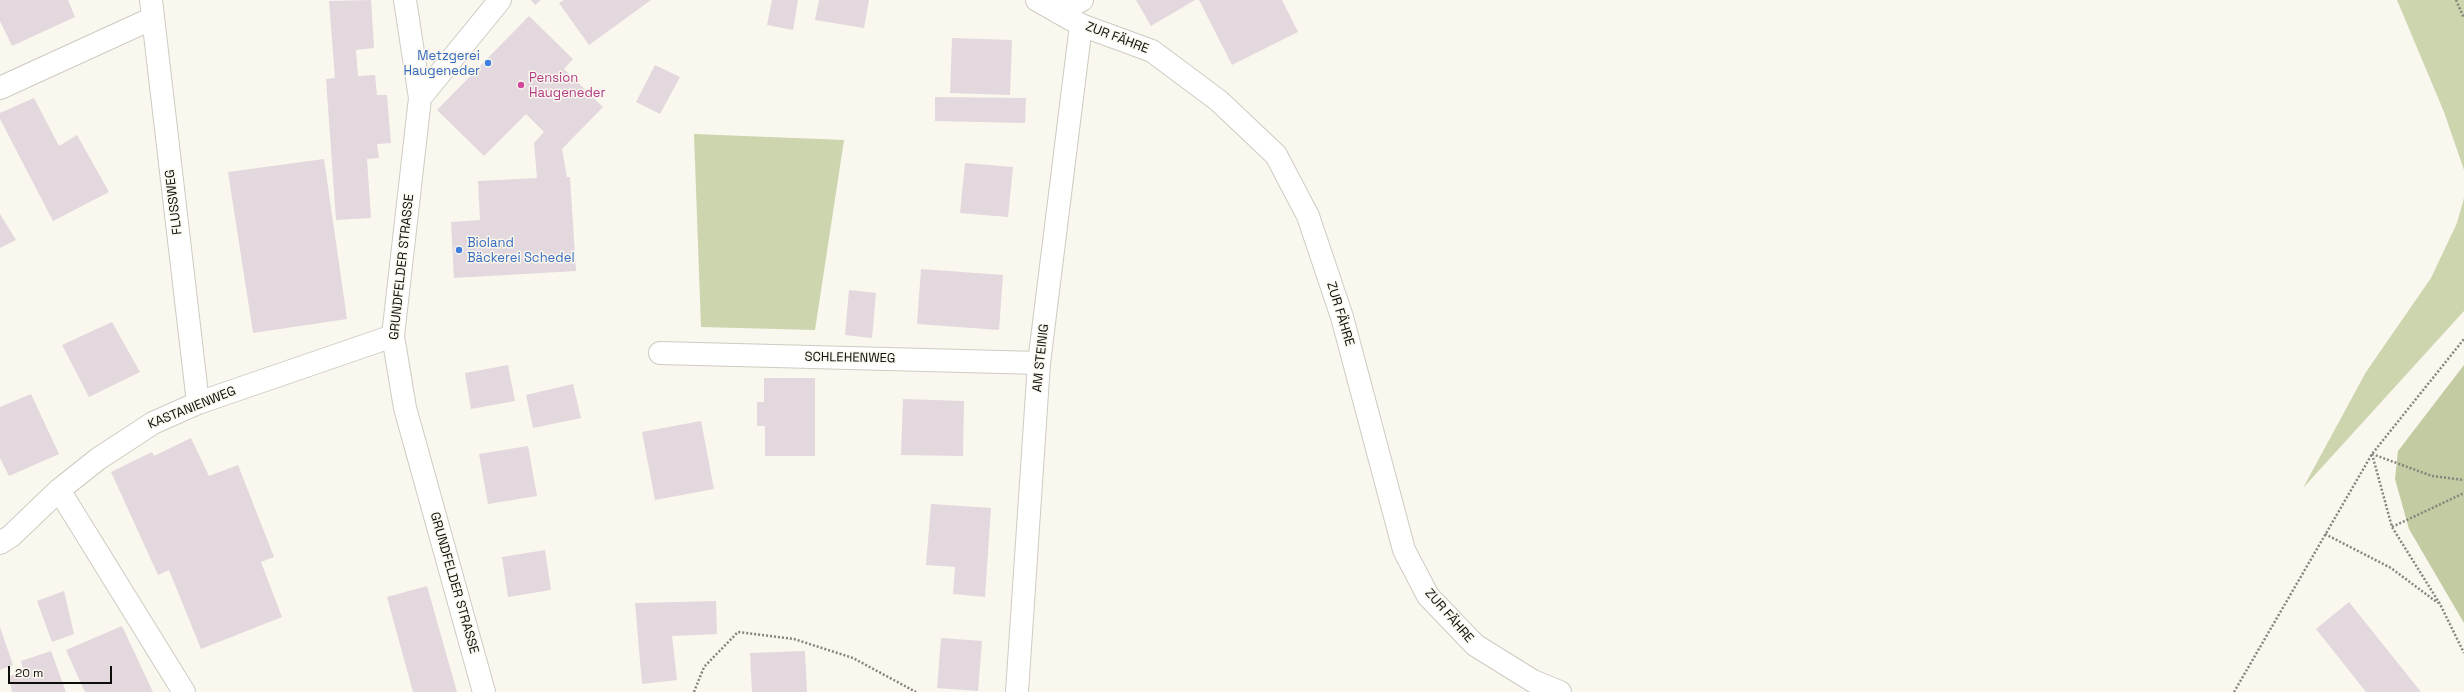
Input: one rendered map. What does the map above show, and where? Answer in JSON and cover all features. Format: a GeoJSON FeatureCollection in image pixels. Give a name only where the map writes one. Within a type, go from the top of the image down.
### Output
{"type":"FeatureCollection","features":[{"type":"Feature","properties":{"kind":"street","name":"GRUNDFELDER STRASSE"},"geometry":{"type":"LineString","coordinates":[[405,0],[420,98],[393,336],[405,408],[484,692]]}},
{"type":"Feature","properties":{"kind":"street"},"geometry":{"type":"LineString","coordinates":[[420,98],[500,0]]}},
{"type":"Feature","properties":{"kind":"street","name":"ZUR FÄHRE"},"geometry":{"type":"LineString","coordinates":[[1037,0],[1081,25],[1152,51],[1219,101],[1276,154],[1308,216],[1342,317],[1404,550],[1428,596],[1475,645],[1533,681],[1560,692]]}},
{"type":"Feature","properties":{"kind":"street"},"geometry":{"type":"LineString","coordinates":[[1058,12],[1082,0]]}},
{"type":"Feature","properties":{"kind":"street"},"geometry":{"type":"LineString","coordinates":[[0,88],[151,10]]}},
{"type":"Feature","properties":{"kind":"street","name":"FLUSSWEG"},"geometry":{"type":"LineString","coordinates":[[151,10],[198,403]]}},
{"type":"Feature","properties":{"kind":"street","name":"AM STEINIG"},"geometry":{"type":"LineString","coordinates":[[1017,692],[1039,363],[1081,25]]}},
{"type":"Feature","properties":{"kind":"street","name":"KASTANIENWEG"},"geometry":{"type":"LineString","coordinates":[[0,543],[11,536],[59,490],[127,438],[153,423],[198,403],[393,336]]}},
{"type":"Feature","properties":{"kind":"street","name":"SCHLEHENWEG"},"geometry":{"type":"LineString","coordinates":[[660,353],[1039,363]]}},
{"type":"Feature","properties":{"kind":"street"},"geometry":{"type":"LineString","coordinates":[[59,490],[180,690]]}},
{"type":"Feature","properties":{"kind":"path"},"geometry":{"type":"LineString","coordinates":[[2456,0],[2464,18]]}},
{"type":"Feature","properties":{"kind":"path"},"geometry":{"type":"LineString","coordinates":[[2234,692],[2372,454],[2464,339]]}},
{"type":"Feature","properties":{"kind":"path"},"geometry":{"type":"LineString","coordinates":[[2372,454],[2432,476],[2464,480]]}},
{"type":"Feature","properties":{"kind":"path"},"geometry":{"type":"LineString","coordinates":[[2372,454],[2392,527],[2440,604],[2464,653]]}},
{"type":"Feature","properties":{"kind":"path"},"geometry":{"type":"LineString","coordinates":[[2392,527],[2464,492]]}},
{"type":"Feature","properties":{"kind":"path"},"geometry":{"type":"LineString","coordinates":[[2325,534],[2391,568],[2440,604]]}},
{"type":"Feature","properties":{"kind":"path"},"geometry":{"type":"LineString","coordinates":[[694,692],[704,667],[738,632],[794,639],[853,658],[916,692]]}},
{"type":"Feature","properties":{"kind":"green space"},"geometry":{"type":"Polygon","coordinates":[[[2397,0],[2464,0],[2464,170],[2444,112],[2397,0]]]}},
{"type":"Feature","properties":{"kind":"green space"},"geometry":{"type":"Polygon","coordinates":[[[694,134],[844,140],[815,330],[701,327],[694,134]]]}},
{"type":"Feature","properties":{"kind":"green space"},"geometry":{"type":"Polygon","coordinates":[[[2464,198],[2464,311],[2303,488],[2366,372],[2431,278],[2457,223],[2464,198]]]}},
{"type":"Feature","properties":{"kind":"green space"},"geometry":{"type":"Polygon","coordinates":[[[2464,365],[2464,623],[2409,529],[2395,479],[2398,451],[2464,365]]]}},
{"type":"Feature","properties":{"kind":"building"},"geometry":{"type":"Polygon","coordinates":[[[0,0],[68,0],[75,17],[12,46],[0,21],[0,0]]]}},
{"type":"Feature","properties":{"kind":"building"},"geometry":{"type":"Polygon","coordinates":[[[371,0],[374,48],[356,50],[358,76],[375,75],[377,95],[387,95],[391,143],[377,144],[379,158],[367,159],[371,218],[336,220],[326,79],[335,78],[329,1],[371,0]]]}},
{"type":"Feature","properties":{"kind":"building"},"geometry":{"type":"Polygon","coordinates":[[[531,0],[541,0],[535,5],[531,0]]]}},
{"type":"Feature","properties":{"kind":"building"},"geometry":{"type":"Polygon","coordinates":[[[564,0],[651,0],[589,45],[559,3],[564,0]]]}},
{"type":"Feature","properties":{"kind":"building"},"geometry":{"type":"Polygon","coordinates":[[[772,0],[798,0],[793,30],[767,25],[772,0]]]}},
{"type":"Feature","properties":{"kind":"building"},"geometry":{"type":"Polygon","coordinates":[[[819,0],[869,0],[864,28],[815,20],[819,0]]]}},
{"type":"Feature","properties":{"kind":"building"},"geometry":{"type":"Polygon","coordinates":[[[1136,0],[1195,0],[1151,26],[1136,0]]]}},
{"type":"Feature","properties":{"kind":"building"},"geometry":{"type":"Polygon","coordinates":[[[1199,0],[1282,0],[1298,32],[1232,65],[1199,0]]]}},
{"type":"Feature","properties":{"kind":"building"},"geometry":{"type":"Polygon","coordinates":[[[529,16],[573,59],[564,69],[603,107],[562,149],[567,177],[570,177],[576,271],[454,278],[451,222],[480,220],[478,181],[537,178],[534,143],[544,132],[526,114],[484,156],[437,110],[529,16]]]}},
{"type":"Feature","properties":{"kind":"building"},"geometry":{"type":"Polygon","coordinates":[[[952,38],[1012,40],[1010,95],[950,93],[952,38]]]}},
{"type":"Feature","properties":{"kind":"building"},"geometry":{"type":"Polygon","coordinates":[[[655,65],[680,77],[660,114],[636,102],[655,65]]]}},
{"type":"Feature","properties":{"kind":"building"},"geometry":{"type":"Polygon","coordinates":[[[935,97],[1026,98],[1025,123],[935,121],[935,97]]]}},
{"type":"Feature","properties":{"kind":"building"},"geometry":{"type":"Polygon","coordinates":[[[34,98],[59,146],[77,135],[109,192],[53,221],[0,119],[0,113],[34,98]]]}},
{"type":"Feature","properties":{"kind":"building"},"geometry":{"type":"Polygon","coordinates":[[[324,159],[347,319],[253,333],[228,172],[324,159]]]}},
{"type":"Feature","properties":{"kind":"building"},"geometry":{"type":"Polygon","coordinates":[[[965,163],[1013,167],[1008,217],[960,213],[965,163]]]}},
{"type":"Feature","properties":{"kind":"building"},"geometry":{"type":"Polygon","coordinates":[[[0,214],[16,240],[0,248],[0,214]]]}},
{"type":"Feature","properties":{"kind":"building"},"geometry":{"type":"Polygon","coordinates":[[[921,269],[1003,275],[999,330],[917,324],[921,269]]]}},
{"type":"Feature","properties":{"kind":"building"},"geometry":{"type":"Polygon","coordinates":[[[849,290],[876,293],[872,338],[845,335],[849,290]]]}},
{"type":"Feature","properties":{"kind":"building"},"geometry":{"type":"Polygon","coordinates":[[[112,322],[140,372],[89,397],[62,345],[112,322]]]}},
{"type":"Feature","properties":{"kind":"building"},"geometry":{"type":"Polygon","coordinates":[[[508,365],[515,401],[471,409],[465,373],[508,365]]]}},
{"type":"Feature","properties":{"kind":"building"},"geometry":{"type":"Polygon","coordinates":[[[764,378],[815,378],[815,456],[765,456],[765,426],[757,426],[757,402],[764,402],[764,378]]]}},
{"type":"Feature","properties":{"kind":"building"},"geometry":{"type":"Polygon","coordinates":[[[573,384],[581,418],[533,428],[526,395],[573,384]]]}},
{"type":"Feature","properties":{"kind":"building"},"geometry":{"type":"Polygon","coordinates":[[[31,394],[59,454],[9,476],[0,458],[0,407],[31,394]]]}},
{"type":"Feature","properties":{"kind":"building"},"geometry":{"type":"Polygon","coordinates":[[[903,399],[964,401],[963,456],[901,455],[903,399]]]}},
{"type":"Feature","properties":{"kind":"building"},"geometry":{"type":"Polygon","coordinates":[[[701,421],[714,489],[655,500],[642,432],[701,421]]]}},
{"type":"Feature","properties":{"kind":"building"},"geometry":{"type":"Polygon","coordinates":[[[191,438],[209,476],[238,465],[274,557],[261,562],[282,617],[201,649],[169,570],[158,575],[111,472],[152,452],[154,456],[191,438]]]}},
{"type":"Feature","properties":{"kind":"building"},"geometry":{"type":"Polygon","coordinates":[[[528,446],[537,496],[488,504],[479,454],[528,446]]]}},
{"type":"Feature","properties":{"kind":"building"},"geometry":{"type":"Polygon","coordinates":[[[931,504],[991,508],[985,597],[953,594],[955,567],[926,565],[931,504]]]}},
{"type":"Feature","properties":{"kind":"building"},"geometry":{"type":"Polygon","coordinates":[[[545,550],[551,590],[508,597],[502,557],[545,550]]]}},
{"type":"Feature","properties":{"kind":"building"},"geometry":{"type":"Polygon","coordinates":[[[427,586],[457,692],[413,692],[387,597],[427,586]]]}},
{"type":"Feature","properties":{"kind":"building"},"geometry":{"type":"Polygon","coordinates":[[[64,591],[74,634],[52,642],[37,601],[64,591]]]}},
{"type":"Feature","properties":{"kind":"building"},"geometry":{"type":"Polygon","coordinates":[[[716,601],[717,634],[672,636],[677,680],[642,684],[635,603],[716,601]]]}},
{"type":"Feature","properties":{"kind":"building"},"geometry":{"type":"Polygon","coordinates":[[[2349,602],[2421,692],[2366,692],[2316,629],[2349,602]]]}},
{"type":"Feature","properties":{"kind":"building"},"geometry":{"type":"Polygon","coordinates":[[[122,626],[153,692],[85,692],[66,650],[122,626]]]}},
{"type":"Feature","properties":{"kind":"building"},"geometry":{"type":"Polygon","coordinates":[[[0,627],[13,665],[0,670],[0,627]]]}},
{"type":"Feature","properties":{"kind":"building"},"geometry":{"type":"Polygon","coordinates":[[[941,638],[982,641],[978,691],[937,688],[941,638]]]}},
{"type":"Feature","properties":{"kind":"building"},"geometry":{"type":"Polygon","coordinates":[[[51,651],[66,692],[12,692],[9,676],[24,673],[21,661],[51,651]]]}},
{"type":"Feature","properties":{"kind":"building"},"geometry":{"type":"Polygon","coordinates":[[[805,651],[807,692],[752,692],[750,653],[805,651]]]}},
{"type":"Feature","properties":{"kind":"place","name":"Metzgerei Haugeneder"},"geometry":{"type":"Point","coordinates":[488,63]}},
{"type":"Feature","properties":{"kind":"place","name":"Pension Haugeneder"},"geometry":{"type":"Point","coordinates":[521,85]}},
{"type":"Feature","properties":{"kind":"place","name":"Bioland Bäckerei Schedel"},"geometry":{"type":"Point","coordinates":[459,250]}}]}
